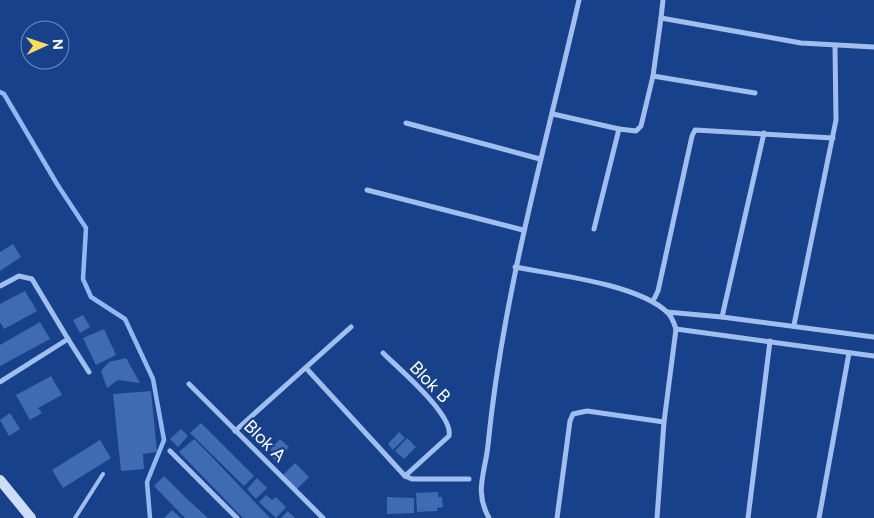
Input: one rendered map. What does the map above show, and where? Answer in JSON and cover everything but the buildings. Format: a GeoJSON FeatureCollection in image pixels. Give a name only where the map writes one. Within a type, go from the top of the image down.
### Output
{"type":"FeatureCollection","features":[{"type":"Feature","properties":{"kind":"street"},"geometry":{"type":"LineString","coordinates":[[489,518],[480,498],[480,488],[487,455],[500,351],[523,230],[553,114],[579,0]]}},
{"type":"Feature","properties":{"kind":"street"},"geometry":{"type":"LineString","coordinates":[[553,114],[619,129],[636,131],[641,126],[653,76],[663,0]]}},
{"type":"Feature","properties":{"kind":"street"},"geometry":{"type":"LineString","coordinates":[[661,18],[801,43],[874,47]]}},
{"type":"Feature","properties":{"kind":"street"},"geometry":{"type":"LineString","coordinates":[[794,325],[833,138],[836,111],[835,46]]}},
{"type":"Feature","properties":{"kind":"street"},"geometry":{"type":"LineString","coordinates":[[653,76],[755,93]]}},
{"type":"Feature","properties":{"kind":"street"},"geometry":{"type":"LineString","coordinates":[[406,123],[540,159]]}},
{"type":"Feature","properties":{"kind":"street"},"geometry":{"type":"LineString","coordinates":[[594,229],[619,129]]}},
{"type":"Feature","properties":{"kind":"street"},"geometry":{"type":"LineString","coordinates":[[653,301],[658,291],[694,132],[697,129],[833,138]]}},
{"type":"Feature","properties":{"kind":"street"},"geometry":{"type":"LineString","coordinates":[[722,316],[764,133]]}},
{"type":"Feature","properties":{"kind":"street"},"geometry":{"type":"LineString","coordinates":[[367,190],[523,230]]}},
{"type":"Feature","properties":{"kind":"street"},"geometry":{"type":"LineString","coordinates":[[515,267],[619,288],[653,301],[667,312],[676,329],[664,422],[657,518]]}},
{"type":"Feature","properties":{"kind":"street"},"geometry":{"type":"LineString","coordinates":[[0,286],[19,276],[32,280],[89,372]]}},
{"type":"Feature","properties":{"kind":"street"},"geometry":{"type":"LineString","coordinates":[[667,312],[722,316],[873,337],[874,328]]}},
{"type":"Feature","properties":{"kind":"street"},"geometry":{"type":"LineString","coordinates":[[235,431],[351,326]]}},
{"type":"Feature","properties":{"kind":"street"},"geometry":{"type":"LineString","coordinates":[[676,329],[874,356]]}},
{"type":"Feature","properties":{"kind":"street"},"geometry":{"type":"LineString","coordinates":[[0,382],[68,339]]}},
{"type":"Feature","properties":{"kind":"street"},"geometry":{"type":"LineString","coordinates":[[748,518],[770,341]]}},
{"type":"Feature","properties":{"kind":"street","name":"Blok B"},"geometry":{"type":"LineString","coordinates":[[383,353],[442,412],[450,430],[449,436],[405,476]]}},
{"type":"Feature","properties":{"kind":"street"},"geometry":{"type":"LineString","coordinates":[[819,518],[849,353]]}},
{"type":"Feature","properties":{"kind":"street"},"geometry":{"type":"LineString","coordinates":[[306,368],[405,476],[412,479],[468,479]]}},
{"type":"Feature","properties":{"kind":"street","name":"Blok A"},"geometry":{"type":"LineString","coordinates":[[188,384],[323,518]]}},
{"type":"Feature","properties":{"kind":"street"},"geometry":{"type":"LineString","coordinates":[[558,518],[570,420],[573,414],[587,412],[664,422]]}},
{"type":"Feature","properties":{"kind":"street"},"geometry":{"type":"LineString","coordinates":[[170,451],[237,518]]}},
{"type":"Feature","properties":{"kind":"street"},"geometry":{"type":"LineString","coordinates":[[0,480],[31,518]]}},
{"type":"Feature","properties":{"kind":"lane"},"geometry":{"type":"LineString","coordinates":[[75,518],[103,474]]}},
{"type":"Feature","properties":{"kind":"waterway"},"geometry":{"type":"LineString","coordinates":[[0,92],[4,94],[57,184],[86,228],[83,279],[91,297],[125,319],[153,379],[164,440],[147,482],[150,518]]}}]}
